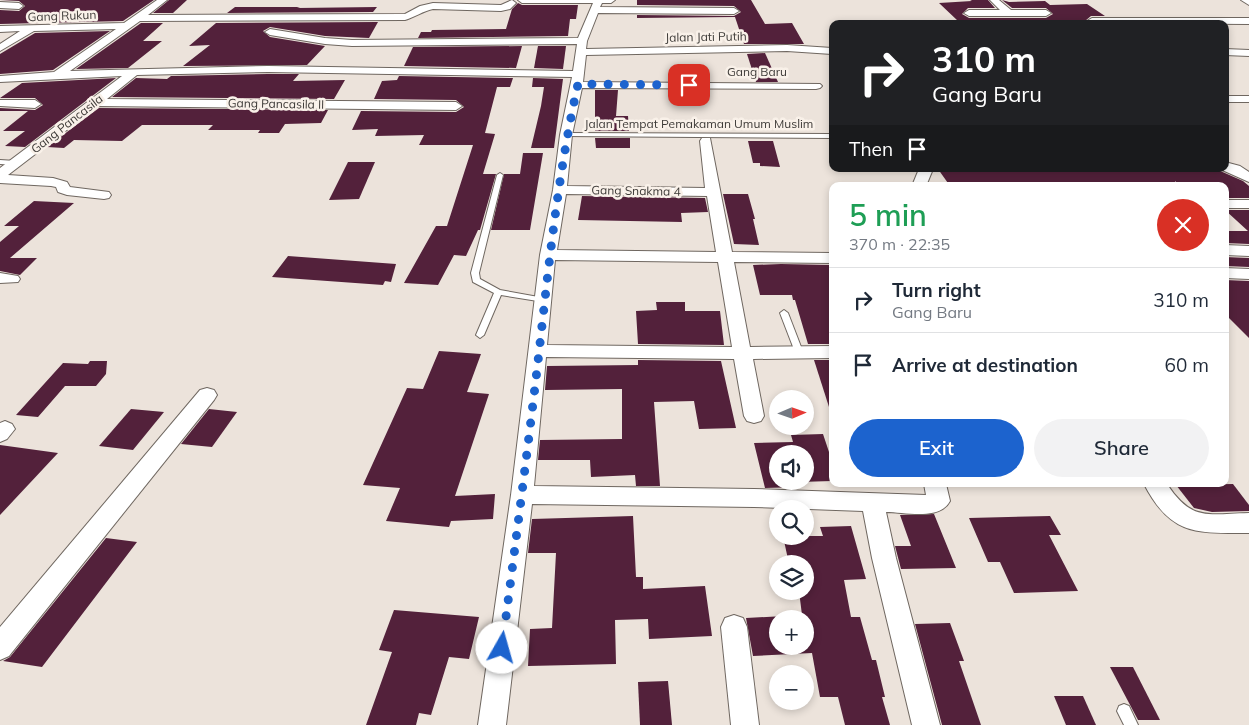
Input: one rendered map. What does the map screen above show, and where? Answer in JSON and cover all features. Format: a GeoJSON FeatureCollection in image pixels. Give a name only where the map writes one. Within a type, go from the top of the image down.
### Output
{"type":"FeatureCollection","features":[{"type":"Feature","properties":{"kind":"street"},"geometry":{"type":"LineString","coordinates":[[55,76],[163,0]]}},
{"type":"Feature","properties":{"kind":"street"},"geometry":{"type":"LineString","coordinates":[[492,725],[522,495],[548,255],[560,190],[566,135],[578,79],[582,41],[599,0]]}},
{"type":"Feature","properties":{"kind":"street"},"geometry":{"type":"LineString","coordinates":[[138,18],[405,17],[427,6],[501,8],[517,2],[618,0]]}},
{"type":"Feature","properties":{"kind":"street"},"geometry":{"type":"LineString","coordinates":[[994,0],[1009,13]]}},
{"type":"Feature","properties":{"kind":"street"},"geometry":{"type":"LineString","coordinates":[[1245,0],[1249,2]]}},
{"type":"Feature","properties":{"kind":"street"},"geometry":{"type":"LineString","coordinates":[[0,5],[19,6]]}},
{"type":"Feature","properties":{"kind":"street"},"geometry":{"type":"LineString","coordinates":[[595,10],[628,5],[734,11]]}},
{"type":"Feature","properties":{"kind":"street"},"geometry":{"type":"LineString","coordinates":[[968,13],[1046,13]]}},
{"type":"Feature","properties":{"kind":"street"},"geometry":{"type":"LineString","coordinates":[[1229,21],[1249,21]]}},
{"type":"Feature","properties":{"kind":"street","name":"Gang Rukun"},"geometry":{"type":"LineString","coordinates":[[0,29],[125,26]]}},
{"type":"Feature","properties":{"kind":"street"},"geometry":{"type":"LineString","coordinates":[[0,48],[31,29]]}},
{"type":"Feature","properties":{"kind":"street"},"geometry":{"type":"LineString","coordinates":[[457,42],[464,29]]}},
{"type":"Feature","properties":{"kind":"street"},"geometry":{"type":"LineString","coordinates":[[270,32],[333,42],[457,42],[516,38],[582,41]]}},
{"type":"Feature","properties":{"kind":"street","name":"Jalan Jati Putih"},"geometry":{"type":"LineString","coordinates":[[580,52],[778,48],[829,51]]}},
{"type":"Feature","properties":{"kind":"street"},"geometry":{"type":"LineString","coordinates":[[1229,52],[1249,52]]}},
{"type":"Feature","properties":{"kind":"street","name":"Gang Baru"},"geometry":{"type":"LineString","coordinates":[[0,79],[134,72],[268,69],[816,86]]}},
{"type":"Feature","properties":{"kind":"street","name":"Gang Pancasila"},"geometry":{"type":"LineString","coordinates":[[0,177],[16,162],[134,72]]}},
{"type":"Feature","properties":{"kind":"street"},"geometry":{"type":"LineString","coordinates":[[0,90],[19,79]]}},
{"type":"Feature","properties":{"kind":"street"},"geometry":{"type":"LineString","coordinates":[[1229,99],[1249,100]]}},
{"type":"Feature","properties":{"kind":"street","name":"Gang Pancasila II"},"geometry":{"type":"LineString","coordinates":[[95,102],[456,106]]}},
{"type":"Feature","properties":{"kind":"street"},"geometry":{"type":"LineString","coordinates":[[0,103],[34,104]]}},
{"type":"Feature","properties":{"kind":"street"},"geometry":{"type":"LineString","coordinates":[[706,141],[713,192],[754,416]]}},
{"type":"Feature","properties":{"kind":"street"},"geometry":{"type":"LineString","coordinates":[[1229,167],[1249,178]]}},
{"type":"Feature","properties":{"kind":"street"},"geometry":{"type":"LineString","coordinates":[[0,177],[53,182],[62,185],[63,189],[67,191],[104,194]]}},
{"type":"Feature","properties":{"kind":"street","name":"Gang Snakma 4"},"geometry":{"type":"LineString","coordinates":[[560,190],[713,192]]}},
{"type":"Feature","properties":{"kind":"street"},"geometry":{"type":"LineString","coordinates":[[1229,204],[1249,204]]}},
{"type":"Feature","properties":{"kind":"street"},"geometry":{"type":"LineString","coordinates":[[1229,250],[1249,251]]}},
{"type":"Feature","properties":{"kind":"street"},"geometry":{"type":"LineString","coordinates":[[548,255],[829,258]]}},
{"type":"Feature","properties":{"kind":"street"},"geometry":{"type":"LineString","coordinates":[[1229,273],[1249,274]]}},
{"type":"Feature","properties":{"kind":"street"},"geometry":{"type":"LineString","coordinates":[[539,351],[744,354],[829,352]]}},
{"type":"Feature","properties":{"kind":"street"},"geometry":{"type":"LineString","coordinates":[[0,646],[208,395]]}},
{"type":"Feature","properties":{"kind":"street"},"geometry":{"type":"LineString","coordinates":[[522,495],[933,504],[939,501],[936,487]]}},
{"type":"Feature","properties":{"kind":"street"},"geometry":{"type":"LineString","coordinates":[[1157,487],[1170,506],[1183,518],[1202,522],[1249,524]]}},
{"type":"Feature","properties":{"kind":"street"},"geometry":{"type":"LineString","coordinates":[[873,502],[884,558],[926,725]]}},
{"type":"Feature","properties":{"kind":"street"},"geometry":{"type":"LineString","coordinates":[[734,627],[745,725]]}},
{"type":"Feature","properties":{"kind":"lane","name":"Jalan Tempat Pemakaman Umum Muslim"},"geometry":{"type":"LineString","coordinates":[[566,135],[829,136]]}},
{"type":"Feature","properties":{"kind":"lane"},"geometry":{"type":"LineString","coordinates":[[0,162],[16,162]]}},
{"type":"Feature","properties":{"kind":"lane"},"geometry":{"type":"LineString","coordinates":[[500,175],[475,273],[476,280],[498,292],[544,300]]}},
{"type":"Feature","properties":{"kind":"lane"},"geometry":{"type":"LineString","coordinates":[[480,335],[498,292]]}},
{"type":"Feature","properties":{"kind":"lane"},"geometry":{"type":"LineString","coordinates":[[784,313],[799,352]]}},
{"type":"Feature","properties":{"kind":"lane"},"geometry":{"type":"LineString","coordinates":[[1124,711],[1131,725]]}},
{"type":"Feature","properties":{"kind":"building"},"geometry":{"type":"Polygon","coordinates":[[[0,0],[154,0],[123,21],[0,24],[0,10],[19,11],[25,6],[19,1],[0,0]]]}},
{"type":"Feature","properties":{"kind":"building"},"geometry":{"type":"Polygon","coordinates":[[[169,0],[187,0],[173,13],[153,13],[169,0]]]}},
{"type":"Feature","properties":{"kind":"building"},"geometry":{"type":"Polygon","coordinates":[[[637,0],[751,0],[765,24],[792,23],[804,44],[744,44],[735,17],[637,18],[637,15],[734,16],[741,12],[734,6],[637,5],[637,0]]]}},
{"type":"Feature","properties":{"kind":"building"},"geometry":{"type":"Polygon","coordinates":[[[970,0],[988,0],[995,8],[968,8],[962,14],[969,18],[1046,18],[1053,14],[1046,8],[1012,8],[1002,0],[1009,2],[1045,1],[1050,5],[1087,4],[1105,16],[1091,16],[1086,20],[957,20],[939,3],[972,1],[970,0]]]}},
{"type":"Feature","properties":{"kind":"building"},"geometry":{"type":"Polygon","coordinates":[[[518,3],[522,5],[578,5],[576,19],[570,19],[568,36],[418,38],[421,32],[431,32],[432,30],[506,29],[512,9],[518,3]]]}},
{"type":"Feature","properties":{"kind":"building"},"geometry":{"type":"Polygon","coordinates":[[[235,7],[377,7],[373,12],[227,13],[235,7]]]}},
{"type":"Feature","properties":{"kind":"building"},"geometry":{"type":"Polygon","coordinates":[[[378,22],[369,38],[325,36],[270,27],[263,31],[270,37],[325,46],[307,65],[183,66],[210,45],[189,46],[216,23],[378,22]]]}},
{"type":"Feature","properties":{"kind":"building"},"geometry":{"type":"Polygon","coordinates":[[[141,23],[163,23],[143,41],[162,41],[128,68],[76,69],[141,23]]]}},
{"type":"Feature","properties":{"kind":"building"},"geometry":{"type":"Polygon","coordinates":[[[110,31],[53,70],[0,74],[0,54],[35,33],[110,31]]]}},
{"type":"Feature","properties":{"kind":"building"},"geometry":{"type":"Polygon","coordinates":[[[522,46],[516,68],[404,66],[413,47],[522,46]]]}},
{"type":"Feature","properties":{"kind":"building"},"geometry":{"type":"Polygon","coordinates":[[[538,46],[566,46],[563,69],[534,68],[538,46]]]}},
{"type":"Feature","properties":{"kind":"building"},"geometry":{"type":"Polygon","coordinates":[[[765,53],[778,82],[756,82],[747,54],[765,53]]]}},
{"type":"Feature","properties":{"kind":"building"},"geometry":{"type":"Polygon","coordinates":[[[299,74],[293,81],[345,80],[334,99],[112,97],[136,78],[167,79],[171,76],[299,74]]]}},
{"type":"Feature","properties":{"kind":"building"},"geometry":{"type":"Polygon","coordinates":[[[399,76],[513,78],[510,87],[497,87],[485,133],[495,134],[483,174],[496,174],[480,230],[478,230],[466,256],[454,255],[438,285],[404,283],[436,226],[447,226],[473,145],[419,145],[424,135],[375,136],[378,129],[352,130],[361,111],[456,112],[464,107],[456,100],[374,99],[382,81],[397,80],[399,76]]]}},
{"type":"Feature","properties":{"kind":"building"},"geometry":{"type":"Polygon","coordinates":[[[116,78],[25,147],[5,146],[25,131],[3,131],[28,111],[0,111],[0,108],[35,110],[43,105],[35,98],[0,98],[22,83],[116,78]]]}},
{"type":"Feature","properties":{"kind":"building"},"geometry":{"type":"Polygon","coordinates":[[[533,78],[563,79],[554,148],[531,148],[544,87],[532,87],[533,78]]]}},
{"type":"Feature","properties":{"kind":"building"},"geometry":{"type":"Polygon","coordinates":[[[595,90],[618,90],[616,116],[628,116],[629,131],[595,131],[595,90]]]}},
{"type":"Feature","properties":{"kind":"building"},"geometry":{"type":"Polygon","coordinates":[[[99,108],[328,110],[321,123],[285,124],[279,133],[258,133],[260,130],[208,130],[213,125],[142,125],[122,141],[74,140],[64,148],[47,147],[99,108]]]}},
{"type":"Feature","properties":{"kind":"building"},"geometry":{"type":"Polygon","coordinates":[[[595,138],[630,138],[630,148],[596,148],[595,138]]]}},
{"type":"Feature","properties":{"kind":"building"},"geometry":{"type":"Polygon","coordinates":[[[748,141],[773,141],[780,167],[760,166],[760,163],[753,163],[748,141]]]}},
{"type":"Feature","properties":{"kind":"building"},"geometry":{"type":"Polygon","coordinates":[[[523,153],[543,153],[530,230],[491,230],[504,174],[520,174],[523,153]]]}},
{"type":"Feature","properties":{"kind":"building"},"geometry":{"type":"Polygon","coordinates":[[[348,162],[375,162],[359,199],[329,200],[348,162]]]}},
{"type":"Feature","properties":{"kind":"building"},"geometry":{"type":"Polygon","coordinates":[[[940,172],[1223,172],[1243,181],[1249,186],[1249,198],[1229,198],[1229,182],[947,182],[940,172]]]}},
{"type":"Feature","properties":{"kind":"building"},"geometry":{"type":"Polygon","coordinates":[[[723,194],[748,194],[755,219],[753,219],[759,245],[734,244],[723,194]]]}},
{"type":"Feature","properties":{"kind":"building"},"geometry":{"type":"Polygon","coordinates":[[[582,196],[705,198],[708,212],[681,213],[682,222],[578,220],[582,196]]]}},
{"type":"Feature","properties":{"kind":"building"},"geometry":{"type":"Polygon","coordinates":[[[34,201],[74,203],[10,258],[37,258],[20,275],[0,271],[0,242],[19,226],[4,226],[34,201]]]}},
{"type":"Feature","properties":{"kind":"building"},"geometry":{"type":"Polygon","coordinates":[[[1229,210],[1249,210],[1249,244],[1229,243],[1229,231],[1248,231],[1229,214],[1229,210]]]}},
{"type":"Feature","properties":{"kind":"building"},"geometry":{"type":"Polygon","coordinates":[[[288,256],[396,264],[391,282],[385,281],[383,285],[272,277],[288,256]]]}},
{"type":"Feature","properties":{"kind":"building"},"geometry":{"type":"Polygon","coordinates":[[[1229,257],[1249,258],[1249,267],[1229,266],[1229,257]]]}},
{"type":"Feature","properties":{"kind":"building"},"geometry":{"type":"Polygon","coordinates":[[[753,265],[829,265],[829,344],[808,344],[792,295],[760,295],[753,265]]]}},
{"type":"Feature","properties":{"kind":"building"},"geometry":{"type":"Polygon","coordinates":[[[1229,280],[1249,281],[1249,338],[1229,318],[1229,280]]]}},
{"type":"Feature","properties":{"kind":"building"},"geometry":{"type":"Polygon","coordinates":[[[656,302],[685,302],[685,311],[720,311],[724,345],[638,344],[636,311],[657,310],[656,302]]]}},
{"type":"Feature","properties":{"kind":"building"},"geometry":{"type":"Polygon","coordinates":[[[439,351],[481,354],[467,392],[489,394],[455,496],[495,494],[493,519],[451,521],[449,527],[386,521],[400,488],[363,485],[407,388],[423,389],[439,351]]]}},
{"type":"Feature","properties":{"kind":"building"},"geometry":{"type":"Polygon","coordinates":[[[638,360],[721,361],[736,428],[699,429],[694,401],[654,402],[660,486],[636,486],[635,475],[591,477],[590,460],[538,460],[540,440],[622,439],[622,389],[545,390],[547,366],[638,365],[638,360]]]}},
{"type":"Feature","properties":{"kind":"building"},"geometry":{"type":"Polygon","coordinates":[[[814,360],[829,360],[829,407],[814,360]]]}},
{"type":"Feature","properties":{"kind":"building"},"geometry":{"type":"Polygon","coordinates":[[[90,361],[107,361],[106,374],[96,386],[65,386],[38,417],[16,415],[63,363],[88,364],[90,361]]]}},
{"type":"Feature","properties":{"kind":"building"},"geometry":{"type":"Polygon","coordinates":[[[131,409],[164,412],[133,450],[99,446],[131,409]]]}},
{"type":"Feature","properties":{"kind":"building"},"geometry":{"type":"Polygon","coordinates":[[[209,409],[237,412],[212,447],[181,444],[209,409]]]}},
{"type":"Feature","properties":{"kind":"building"},"geometry":{"type":"Polygon","coordinates":[[[823,434],[829,452],[829,481],[814,482],[814,445],[769,445],[769,488],[765,488],[754,443],[793,442],[791,435],[823,434]]]}},
{"type":"Feature","properties":{"kind":"building"},"geometry":{"type":"Polygon","coordinates":[[[0,445],[58,453],[0,515],[0,445]]]}},
{"type":"Feature","properties":{"kind":"building"},"geometry":{"type":"Polygon","coordinates":[[[1229,484],[1233,484],[1249,505],[1249,511],[1212,512],[1194,508],[1178,487],[1229,487],[1229,484]]]}},
{"type":"Feature","properties":{"kind":"building"},"geometry":{"type":"Polygon","coordinates":[[[934,514],[956,568],[901,569],[895,546],[911,546],[900,515],[934,514]]]}},
{"type":"Feature","properties":{"kind":"building"},"geometry":{"type":"Polygon","coordinates":[[[633,516],[636,577],[643,577],[643,589],[705,586],[712,636],[649,639],[648,619],[615,620],[616,664],[528,666],[530,629],[552,628],[556,553],[528,553],[532,519],[633,516]]]}},
{"type":"Feature","properties":{"kind":"building"},"geometry":{"type":"Polygon","coordinates":[[[1050,516],[1061,535],[1049,535],[1078,591],[1014,593],[1000,562],[988,562],[969,518],[1050,516]]]}},
{"type":"Feature","properties":{"kind":"building"},"geometry":{"type":"Polygon","coordinates":[[[851,526],[866,579],[844,580],[851,617],[860,617],[872,660],[876,660],[885,697],[882,697],[890,725],[845,725],[838,697],[820,697],[812,655],[814,655],[814,610],[801,610],[800,600],[814,600],[814,555],[787,555],[785,545],[814,545],[814,536],[823,536],[820,527],[851,526]]]}},
{"type":"Feature","properties":{"kind":"building"},"geometry":{"type":"Polygon","coordinates":[[[106,538],[137,542],[42,667],[3,661],[10,657],[106,538]]]}},
{"type":"Feature","properties":{"kind":"building"},"geometry":{"type":"Polygon","coordinates":[[[394,610],[479,617],[469,659],[449,657],[431,715],[419,713],[416,725],[366,725],[392,652],[379,650],[394,610]]]}},
{"type":"Feature","properties":{"kind":"building"},"geometry":{"type":"Polygon","coordinates":[[[769,617],[769,655],[773,655],[753,656],[746,618],[769,617]]]}},
{"type":"Feature","properties":{"kind":"building"},"geometry":{"type":"Polygon","coordinates":[[[950,623],[964,661],[959,661],[981,725],[942,725],[915,624],[950,623]]]}},
{"type":"Feature","properties":{"kind":"building"},"geometry":{"type":"Polygon","coordinates":[[[1110,667],[1133,667],[1160,720],[1138,720],[1110,667]]]}},
{"type":"Feature","properties":{"kind":"building"},"geometry":{"type":"Polygon","coordinates":[[[668,681],[672,725],[640,725],[638,682],[668,681]]]}},
{"type":"Feature","properties":{"kind":"building"},"geometry":{"type":"Polygon","coordinates":[[[1054,696],[1083,696],[1096,725],[1066,725],[1054,696]]]}},
{"type":"Feature","properties":{"kind":"route"},"geometry":{"type":"LineString","coordinates":[[502,648],[539,351],[548,255],[560,190],[566,135],[578,84],[689,85]]}}]}
